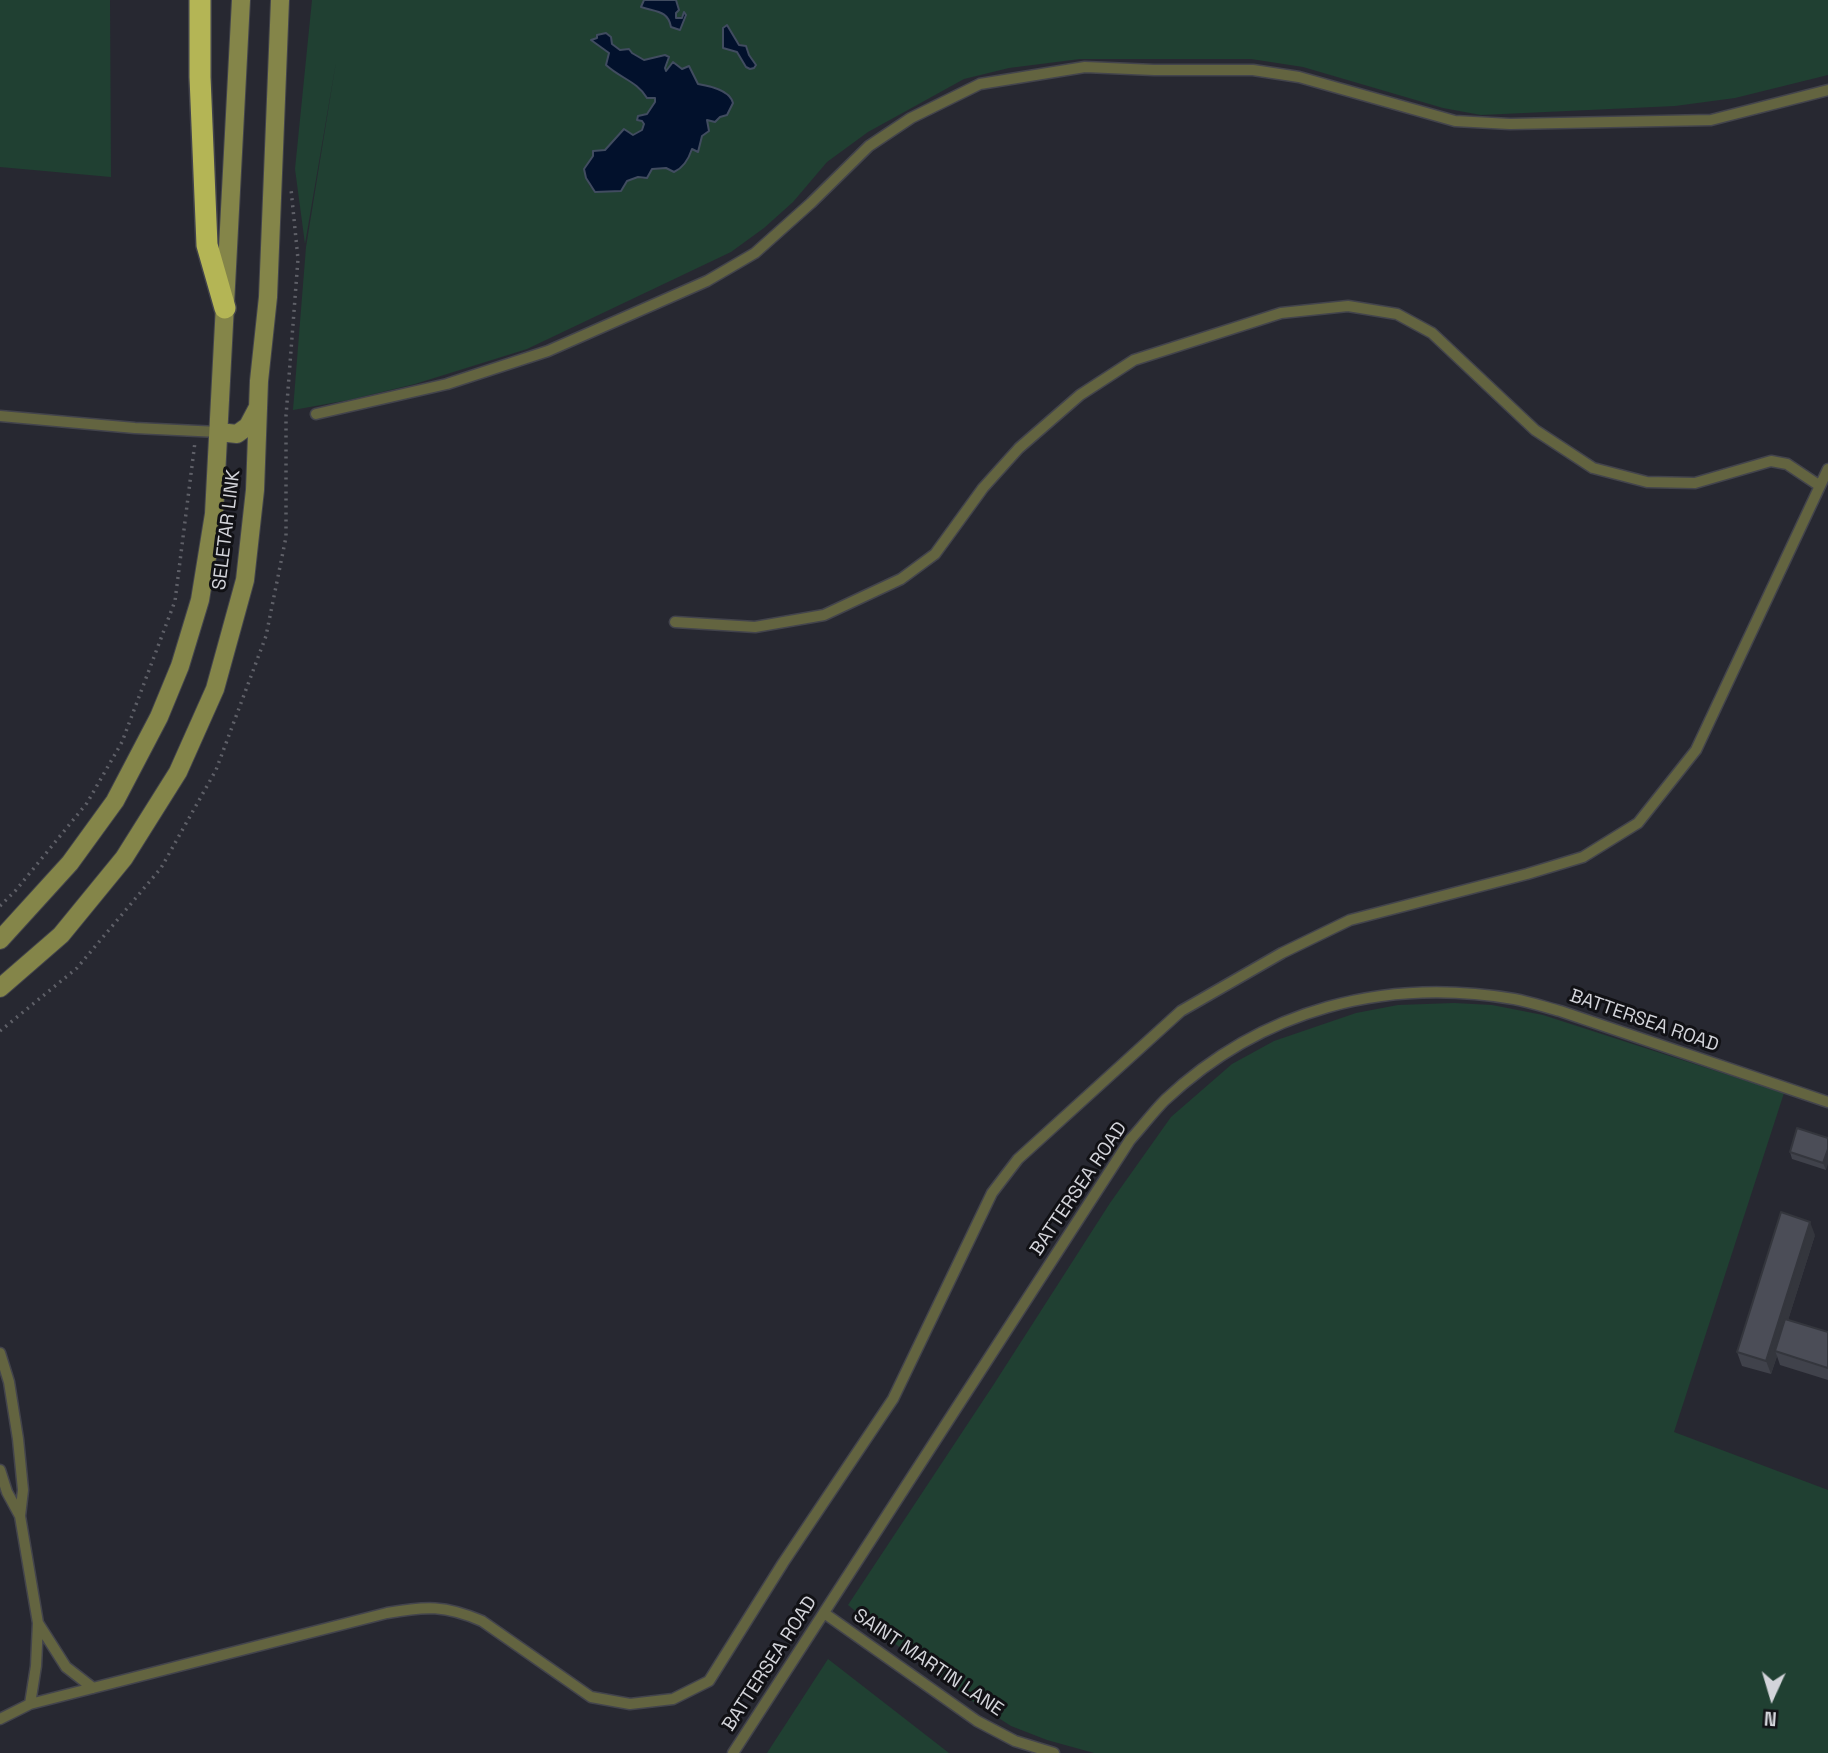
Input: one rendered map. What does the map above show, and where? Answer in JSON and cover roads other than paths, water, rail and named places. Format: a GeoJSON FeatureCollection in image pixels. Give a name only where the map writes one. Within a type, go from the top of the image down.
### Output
{"type":"FeatureCollection","features":[{"type":"Feature","properties":{"kind":"highway"},"geometry":{"type":"LineString","coordinates":[[200,0],[200,77],[208,245],[225,307]]}},
{"type":"Feature","properties":{"kind":"main road","name":"SELETAR LINK"},"geometry":{"type":"LineString","coordinates":[[0,940],[70,863],[115,802],[180,666],[200,600],[214,514],[241,3]]}},
{"type":"Feature","properties":{"kind":"main road","name":"SELETAR LINK"},"geometry":{"type":"LineString","coordinates":[[0,988],[61,935],[124,858],[178,772],[215,689],[245,580],[255,490],[258,405],[268,296],[280,4]]}},
{"type":"Feature","properties":{"kind":"main road"},"geometry":{"type":"LineString","coordinates":[[219,432],[237,434],[248,426],[258,405]]}},
{"type":"Feature","properties":{"kind":"lane"},"geometry":{"type":"LineString","coordinates":[[316,414],[447,383],[548,351],[707,281],[755,253],[869,146],[911,118],[980,84],[1085,67],[1253,70],[1299,77],[1455,121],[1510,124],[1710,120],[1828,90]]}},
{"type":"Feature","properties":{"kind":"lane"},"geometry":{"type":"LineString","coordinates":[[675,622],[755,627],[824,615],[901,579],[935,554],[983,488],[1019,448],[1080,395],[1134,360],[1281,313],[1348,306],[1397,314],[1432,333],[1535,430],[1593,468],[1647,482],[1695,483],[1771,461],[1787,464],[1820,485]]}},
{"type":"Feature","properties":{"kind":"lane"},"geometry":{"type":"LineString","coordinates":[[0,416],[219,432]]}},
{"type":"Feature","properties":{"kind":"lane"},"geometry":{"type":"LineString","coordinates":[[0,1719],[30,1704],[387,1613],[438,1607],[482,1621],[592,1697],[630,1704],[674,1699],[709,1681],[783,1563],[893,1399],[992,1193],[1018,1159],[1181,1011],[1282,953],[1350,920],[1527,874],[1583,856],[1638,822],[1696,750],[1828,468]]}},
{"type":"Feature","properties":{"kind":"lane","name":"BATTERSEA ROAD"},"geometry":{"type":"LineString","coordinates":[[733,1753],[1130,1140],[1164,1101],[1206,1065],[1253,1036],[1348,1000],[1405,993],[1459,993],[1516,999],[1560,1011],[1828,1102]]}},
{"type":"Feature","properties":{"kind":"lane"},"geometry":{"type":"LineString","coordinates":[[0,1353],[9,1382],[18,1439],[23,1490],[20,1516],[38,1623],[36,1666],[30,1704]]}},
{"type":"Feature","properties":{"kind":"lane"},"geometry":{"type":"LineString","coordinates":[[0,1470],[7,1492],[20,1516]]}},
{"type":"Feature","properties":{"kind":"lane","name":"SAINT MARTIN LANE"},"geometry":{"type":"LineString","coordinates":[[824,1613],[936,1695],[977,1721],[1015,1741],[1054,1753]]}},
{"type":"Feature","properties":{"kind":"lane"},"geometry":{"type":"LineString","coordinates":[[38,1623],[66,1667],[93,1688]]}},
{"type":"Feature","properties":{"kind":"water"},"geometry":{"type":"Polygon","coordinates":[[[644,0],[676,0],[679,10],[676,18],[682,18],[684,12],[686,15],[680,30],[671,27],[664,15],[641,7],[644,0]]]}},
{"type":"Feature","properties":{"kind":"water"},"geometry":{"type":"Polygon","coordinates":[[[727,25],[739,45],[746,46],[756,65],[754,68],[746,67],[737,52],[723,48],[723,28],[727,25]]]}},
{"type":"Feature","properties":{"kind":"water"},"geometry":{"type":"Polygon","coordinates":[[[606,33],[611,37],[612,44],[620,50],[629,49],[644,60],[665,55],[669,57],[666,71],[673,62],[682,69],[689,66],[698,84],[724,92],[733,103],[727,115],[715,122],[707,120],[709,131],[702,136],[698,152],[692,149],[685,162],[674,172],[666,168],[652,169],[647,178],[638,177],[627,181],[621,191],[595,192],[584,169],[593,156],[593,151],[605,150],[624,129],[633,135],[642,130],[644,124],[637,120],[638,116],[647,114],[655,102],[655,98],[647,98],[639,88],[606,65],[609,53],[591,40],[606,33]]]}}]}
